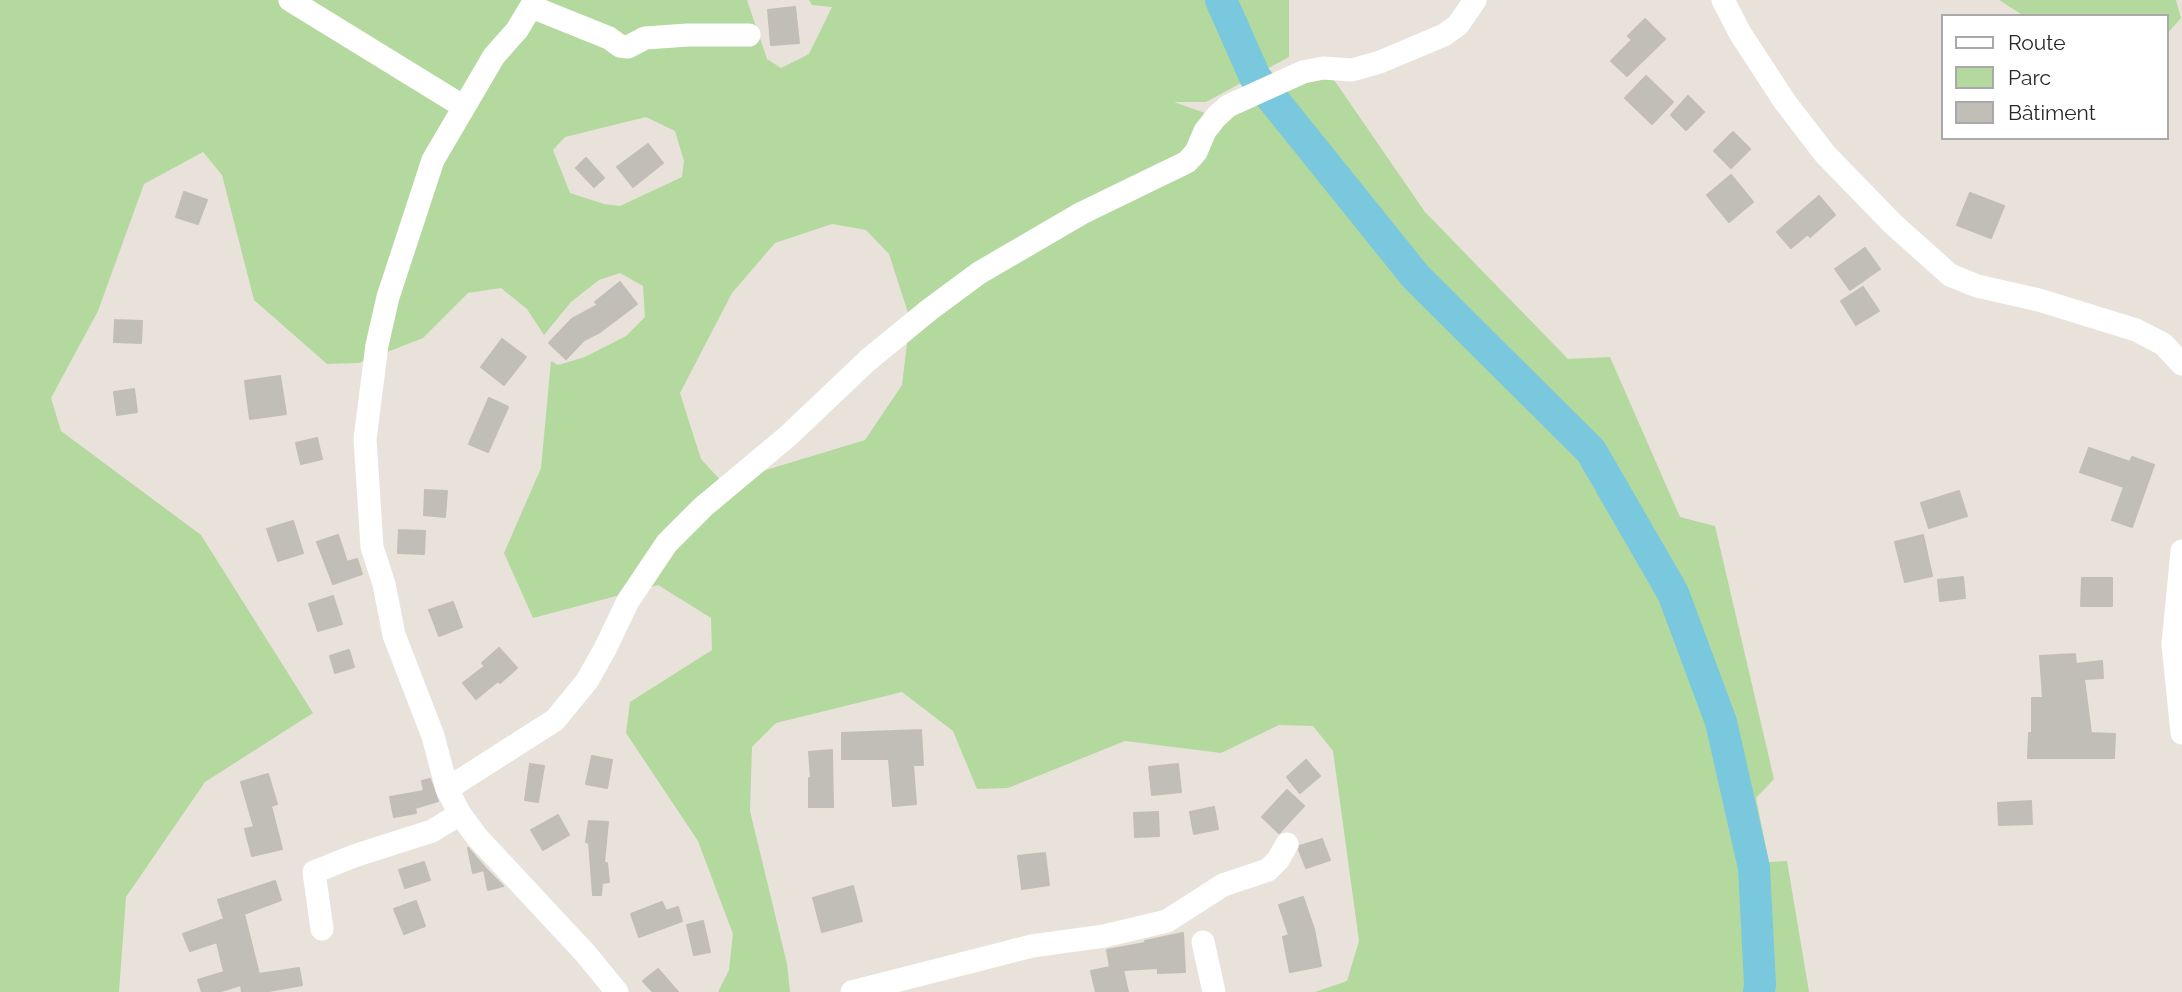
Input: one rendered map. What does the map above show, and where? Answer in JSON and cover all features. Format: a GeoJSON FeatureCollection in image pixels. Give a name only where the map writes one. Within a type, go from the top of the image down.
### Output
{"type":"FeatureCollection","features":[{"type":"Feature","properties":{"kind":"street"},"geometry":{"type":"LineString","coordinates":[[290,0],[464,107]]}},
{"type":"Feature","properties":{"kind":"street"},"geometry":{"type":"LineString","coordinates":[[447,789],[555,720],[587,681],[628,601],[667,543],[703,507],[788,436],[868,359],[929,310],[979,272],[1082,213],[1187,162],[1196,152],[1205,131],[1228,106],[1304,72],[1323,68],[1352,70],[1380,62],[1444,35],[1458,25],[1475,0]]}},
{"type":"Feature","properties":{"kind":"street"},"geometry":{"type":"LineString","coordinates":[[1723,0],[1740,33],[1785,102],[1825,154],[1893,224],[1950,275],[1977,286],[2039,300],[2136,330],[2163,344],[2182,364]]}},
{"type":"Feature","properties":{"kind":"street"},"geometry":{"type":"LineString","coordinates":[[617,992],[586,954],[477,837],[460,814],[447,789],[433,736],[394,635],[384,584],[372,547],[365,439],[377,345],[388,297],[433,160],[494,57],[517,30],[533,3],[609,38],[620,46],[628,47],[645,38],[749,35]]}},
{"type":"Feature","properties":{"kind":"street"},"geometry":{"type":"LineString","coordinates":[[2182,551],[2173,644],[2182,733]]}},
{"type":"Feature","properties":{"kind":"street"},"geometry":{"type":"LineString","coordinates":[[322,929],[314,872],[432,831],[460,814]]}},
{"type":"Feature","properties":{"kind":"street"},"geometry":{"type":"LineString","coordinates":[[852,992],[895,987],[1032,946],[1104,936],[1167,921],[1223,885],[1268,870],[1278,860],[1287,844]]}},
{"type":"Feature","properties":{"kind":"street"},"geometry":{"type":"LineString","coordinates":[[1203,942],[1214,992]]}},
{"type":"Feature","properties":{"kind":"green space"},"geometry":{"type":"Polygon","coordinates":[[[0,0],[747,0],[767,59],[781,68],[809,54],[832,7],[812,5],[809,0],[1289,0],[1289,57],[1206,102],[1174,102],[1216,117],[1279,88],[1332,77],[1425,212],[1568,359],[1610,357],[1680,517],[1715,526],[1774,779],[1756,798],[1769,862],[1787,861],[1809,992],[1315,992],[1347,981],[1359,941],[1333,751],[1313,726],[1279,725],[1221,753],[1125,741],[1008,788],[977,789],[953,731],[902,692],[776,723],[752,747],[750,811],[787,964],[790,992],[718,992],[729,970],[733,934],[698,841],[626,733],[630,702],[712,650],[711,618],[658,585],[533,618],[504,553],[541,468],[551,361],[558,365],[585,357],[626,336],[645,317],[643,286],[620,273],[599,280],[571,302],[544,335],[527,309],[501,288],[468,293],[423,338],[359,363],[327,364],[254,300],[222,175],[203,152],[144,184],[98,311],[51,398],[61,431],[201,535],[313,713],[205,782],[126,897],[119,992],[0,992],[0,0]],[[646,117],[565,137],[553,150],[570,193],[620,206],[682,177],[684,161],[675,131],[646,117]],[[832,224],[775,243],[732,293],[680,393],[701,459],[723,483],[865,440],[902,385],[910,319],[889,254],[866,230],[832,224]]]}},
{"type":"Feature","properties":{"kind":"green space"},"geometry":{"type":"Polygon","coordinates":[[[1999,0],[2176,0],[2181,18],[2168,33],[2168,14],[2021,14],[1999,0]]]}},
{"type":"Feature","properties":{"kind":"building"},"geometry":{"type":"Polygon","coordinates":[[[795,7],[799,43],[771,45],[768,10],[795,7]]]}},
{"type":"Feature","properties":{"kind":"building"},"geometry":{"type":"Polygon","coordinates":[[[1645,19],[1665,39],[1627,76],[1611,61],[1632,40],[1628,36],[1645,19]]]}},
{"type":"Feature","properties":{"kind":"building"},"geometry":{"type":"Polygon","coordinates":[[[1646,76],[1673,102],[1652,124],[1625,98],[1646,76]]]}},
{"type":"Feature","properties":{"kind":"building"},"geometry":{"type":"Polygon","coordinates":[[[1688,96],[1704,112],[1686,130],[1671,115],[1688,96]]]}},
{"type":"Feature","properties":{"kind":"building"},"geometry":{"type":"Polygon","coordinates":[[[1733,132],[1750,149],[1731,168],[1714,151],[1733,132]]]}},
{"type":"Feature","properties":{"kind":"building"},"geometry":{"type":"Polygon","coordinates":[[[648,144],[663,163],[633,187],[617,167],[648,144]]]}},
{"type":"Feature","properties":{"kind":"building"},"geometry":{"type":"Polygon","coordinates":[[[586,158],[604,178],[594,187],[576,168],[586,158]]]}},
{"type":"Feature","properties":{"kind":"building"},"geometry":{"type":"Polygon","coordinates":[[[1731,175],[1753,202],[1729,222],[1707,195],[1731,175]]]}},
{"type":"Feature","properties":{"kind":"building"},"geometry":{"type":"Polygon","coordinates":[[[184,192],[207,200],[198,224],[176,217],[184,192]]]}},
{"type":"Feature","properties":{"kind":"building"},"geometry":{"type":"Polygon","coordinates":[[[1970,193],[2004,206],[1991,238],[1957,225],[1970,193]]]}},
{"type":"Feature","properties":{"kind":"building"},"geometry":{"type":"Polygon","coordinates":[[[1819,196],[1835,215],[1810,237],[1808,234],[1791,248],[1777,232],[1819,196]]]}},
{"type":"Feature","properties":{"kind":"building"},"geometry":{"type":"Polygon","coordinates":[[[1865,248],[1880,269],[1850,290],[1835,269],[1865,248]]]}},
{"type":"Feature","properties":{"kind":"building"},"geometry":{"type":"Polygon","coordinates":[[[620,282],[637,304],[600,332],[584,340],[566,359],[549,343],[572,319],[598,305],[595,302],[620,282]]]}},
{"type":"Feature","properties":{"kind":"building"},"geometry":{"type":"Polygon","coordinates":[[[1863,287],[1879,311],[1856,325],[1841,301],[1863,287]]]}},
{"type":"Feature","properties":{"kind":"building"},"geometry":{"type":"Polygon","coordinates":[[[115,320],[142,321],[141,343],[114,342],[115,320]]]}},
{"type":"Feature","properties":{"kind":"building"},"geometry":{"type":"Polygon","coordinates":[[[502,339],[526,357],[504,385],[481,367],[502,339]]]}},
{"type":"Feature","properties":{"kind":"building"},"geometry":{"type":"Polygon","coordinates":[[[280,376],[286,414],[250,419],[245,381],[280,376]]]}},
{"type":"Feature","properties":{"kind":"building"},"geometry":{"type":"Polygon","coordinates":[[[134,389],[137,412],[117,415],[114,392],[134,389]]]}},
{"type":"Feature","properties":{"kind":"building"},"geometry":{"type":"Polygon","coordinates":[[[489,398],[508,407],[488,452],[469,444],[489,398]]]}},
{"type":"Feature","properties":{"kind":"building"},"geometry":{"type":"Polygon","coordinates":[[[317,438],[322,459],[301,464],[296,443],[317,438]]]}},
{"type":"Feature","properties":{"kind":"building"},"geometry":{"type":"Polygon","coordinates":[[[2089,448],[2130,462],[2132,457],[2154,465],[2132,527],[2112,520],[2124,487],[2080,472],[2089,448]]]}},
{"type":"Feature","properties":{"kind":"building"},"geometry":{"type":"Polygon","coordinates":[[[425,490],[447,491],[445,517],[424,515],[425,490]]]}},
{"type":"Feature","properties":{"kind":"building"},"geometry":{"type":"Polygon","coordinates":[[[1959,491],[1967,516],[1929,528],[1921,503],[1959,491]]]}},
{"type":"Feature","properties":{"kind":"building"},"geometry":{"type":"Polygon","coordinates":[[[293,521],[303,553],[278,561],[267,529],[293,521]]]}},
{"type":"Feature","properties":{"kind":"building"},"geometry":{"type":"Polygon","coordinates":[[[399,530],[425,531],[424,554],[398,553],[399,530]]]}},
{"type":"Feature","properties":{"kind":"building"},"geometry":{"type":"Polygon","coordinates":[[[338,535],[347,562],[357,559],[362,574],[333,584],[317,542],[338,535]]]}},
{"type":"Feature","properties":{"kind":"building"},"geometry":{"type":"Polygon","coordinates":[[[1923,535],[1932,576],[1905,582],[1895,542],[1923,535]]]}},
{"type":"Feature","properties":{"kind":"building"},"geometry":{"type":"Polygon","coordinates":[[[1963,577],[1965,598],[1940,601],[1938,580],[1963,577]]]}},
{"type":"Feature","properties":{"kind":"building"},"geometry":{"type":"Polygon","coordinates":[[[2082,578],[2112,578],[2112,606],[2081,606],[2082,578]]]}},
{"type":"Feature","properties":{"kind":"building"},"geometry":{"type":"Polygon","coordinates":[[[333,596],[342,624],[318,631],[309,604],[333,596]]]}},
{"type":"Feature","properties":{"kind":"building"},"geometry":{"type":"Polygon","coordinates":[[[453,602],[462,627],[439,636],[429,610],[453,602]]]}},
{"type":"Feature","properties":{"kind":"building"},"geometry":{"type":"Polygon","coordinates":[[[499,648],[517,668],[476,699],[463,683],[485,666],[482,663],[499,648]]]}},
{"type":"Feature","properties":{"kind":"building"},"geometry":{"type":"Polygon","coordinates":[[[349,650],[354,667],[335,673],[330,656],[349,650]]]}},
{"type":"Feature","properties":{"kind":"building"},"geometry":{"type":"Polygon","coordinates":[[[2075,654],[2076,664],[2102,661],[2103,678],[2084,679],[2091,733],[2115,734],[2114,758],[2028,758],[2029,733],[2032,733],[2032,698],[2043,698],[2040,656],[2075,654]]]}},
{"type":"Feature","properties":{"kind":"building"},"geometry":{"type":"Polygon","coordinates":[[[921,730],[923,765],[913,765],[916,804],[893,806],[889,759],[842,759],[842,733],[921,730]]]}},
{"type":"Feature","properties":{"kind":"building"},"geometry":{"type":"Polygon","coordinates":[[[832,750],[833,807],[809,807],[809,752],[832,750]]]}},
{"type":"Feature","properties":{"kind":"building"},"geometry":{"type":"Polygon","coordinates":[[[592,756],[612,760],[607,788],[586,784],[592,756]]]}},
{"type":"Feature","properties":{"kind":"building"},"geometry":{"type":"Polygon","coordinates":[[[1306,760],[1320,776],[1300,793],[1287,777],[1306,760]]]}},
{"type":"Feature","properties":{"kind":"building"},"geometry":{"type":"Polygon","coordinates":[[[530,764],[544,766],[538,802],[525,800],[530,764]]]}},
{"type":"Feature","properties":{"kind":"building"},"geometry":{"type":"Polygon","coordinates":[[[1178,764],[1181,792],[1152,795],[1149,767],[1178,764]]]}},
{"type":"Feature","properties":{"kind":"building"},"geometry":{"type":"Polygon","coordinates":[[[268,774],[277,804],[271,806],[282,849],[252,856],[245,829],[254,827],[241,782],[268,774]]]}},
{"type":"Feature","properties":{"kind":"building"},"geometry":{"type":"Polygon","coordinates":[[[430,779],[438,801],[415,808],[416,813],[394,817],[390,797],[424,791],[422,781],[430,779]]]}},
{"type":"Feature","properties":{"kind":"building"},"geometry":{"type":"Polygon","coordinates":[[[1287,790],[1304,806],[1279,833],[1262,817],[1287,790]]]}},
{"type":"Feature","properties":{"kind":"building"},"geometry":{"type":"Polygon","coordinates":[[[2031,801],[2032,824],[1999,825],[1998,803],[2031,801]]]}},
{"type":"Feature","properties":{"kind":"building"},"geometry":{"type":"Polygon","coordinates":[[[1214,807],[1218,829],[1194,834],[1190,812],[1214,807]]]}},
{"type":"Feature","properties":{"kind":"building"},"geometry":{"type":"Polygon","coordinates":[[[1158,812],[1159,836],[1135,837],[1134,813],[1158,812]]]}},
{"type":"Feature","properties":{"kind":"building"},"geometry":{"type":"Polygon","coordinates":[[[558,815],[569,835],[543,850],[531,830],[558,815]]]}},
{"type":"Feature","properties":{"kind":"building"},"geometry":{"type":"Polygon","coordinates":[[[589,821],[608,822],[604,863],[607,863],[609,882],[602,883],[601,895],[593,895],[589,843],[586,842],[589,821]]]}},
{"type":"Feature","properties":{"kind":"building"},"geometry":{"type":"Polygon","coordinates":[[[1322,839],[1330,860],[1306,868],[1300,846],[1322,839]]]}},
{"type":"Feature","properties":{"kind":"building"},"geometry":{"type":"Polygon","coordinates":[[[468,848],[503,886],[488,890],[484,870],[473,873],[468,848]]]}},
{"type":"Feature","properties":{"kind":"building"},"geometry":{"type":"Polygon","coordinates":[[[1045,853],[1049,885],[1022,889],[1018,856],[1045,853]]]}},
{"type":"Feature","properties":{"kind":"building"},"geometry":{"type":"Polygon","coordinates":[[[424,862],[430,880],[405,888],[399,870],[424,862]]]}},
{"type":"Feature","properties":{"kind":"building"},"geometry":{"type":"Polygon","coordinates":[[[275,881],[281,900],[244,914],[259,974],[299,968],[302,985],[264,992],[242,992],[241,985],[218,992],[202,992],[198,980],[224,972],[217,942],[190,951],[183,934],[224,919],[218,900],[275,881]]]}},
{"type":"Feature","properties":{"kind":"building"},"geometry":{"type":"Polygon","coordinates":[[[853,886],[862,921],[822,932],[813,898],[853,886]]]}},
{"type":"Feature","properties":{"kind":"building"},"geometry":{"type":"Polygon","coordinates":[[[1303,897],[1314,929],[1321,966],[1290,972],[1283,937],[1289,935],[1279,905],[1303,897]]]}},
{"type":"Feature","properties":{"kind":"building"},"geometry":{"type":"Polygon","coordinates":[[[416,901],[425,926],[404,934],[394,909],[416,901]]]}},
{"type":"Feature","properties":{"kind":"building"},"geometry":{"type":"Polygon","coordinates":[[[662,902],[666,911],[678,907],[682,921],[639,937],[631,914],[662,902]]]}},
{"type":"Feature","properties":{"kind":"building"},"geometry":{"type":"Polygon","coordinates":[[[703,921],[710,952],[694,955],[687,925],[703,921]]]}},
{"type":"Feature","properties":{"kind":"building"},"geometry":{"type":"Polygon","coordinates":[[[1183,933],[1185,972],[1158,973],[1158,968],[1123,970],[1128,992],[1096,992],[1091,971],[1110,967],[1107,950],[1183,933]]]}},
{"type":"Feature","properties":{"kind":"building"},"geometry":{"type":"Polygon","coordinates":[[[658,969],[678,992],[653,992],[643,981],[658,969]]]}},
{"type":"Feature","properties":{"kind":"waterway"},"geometry":{"type":"LineString","coordinates":[[1221,0],[1255,77],[1416,277],[1591,451],[1673,593],[1721,722],[1754,868],[1759,992]]}}]}
